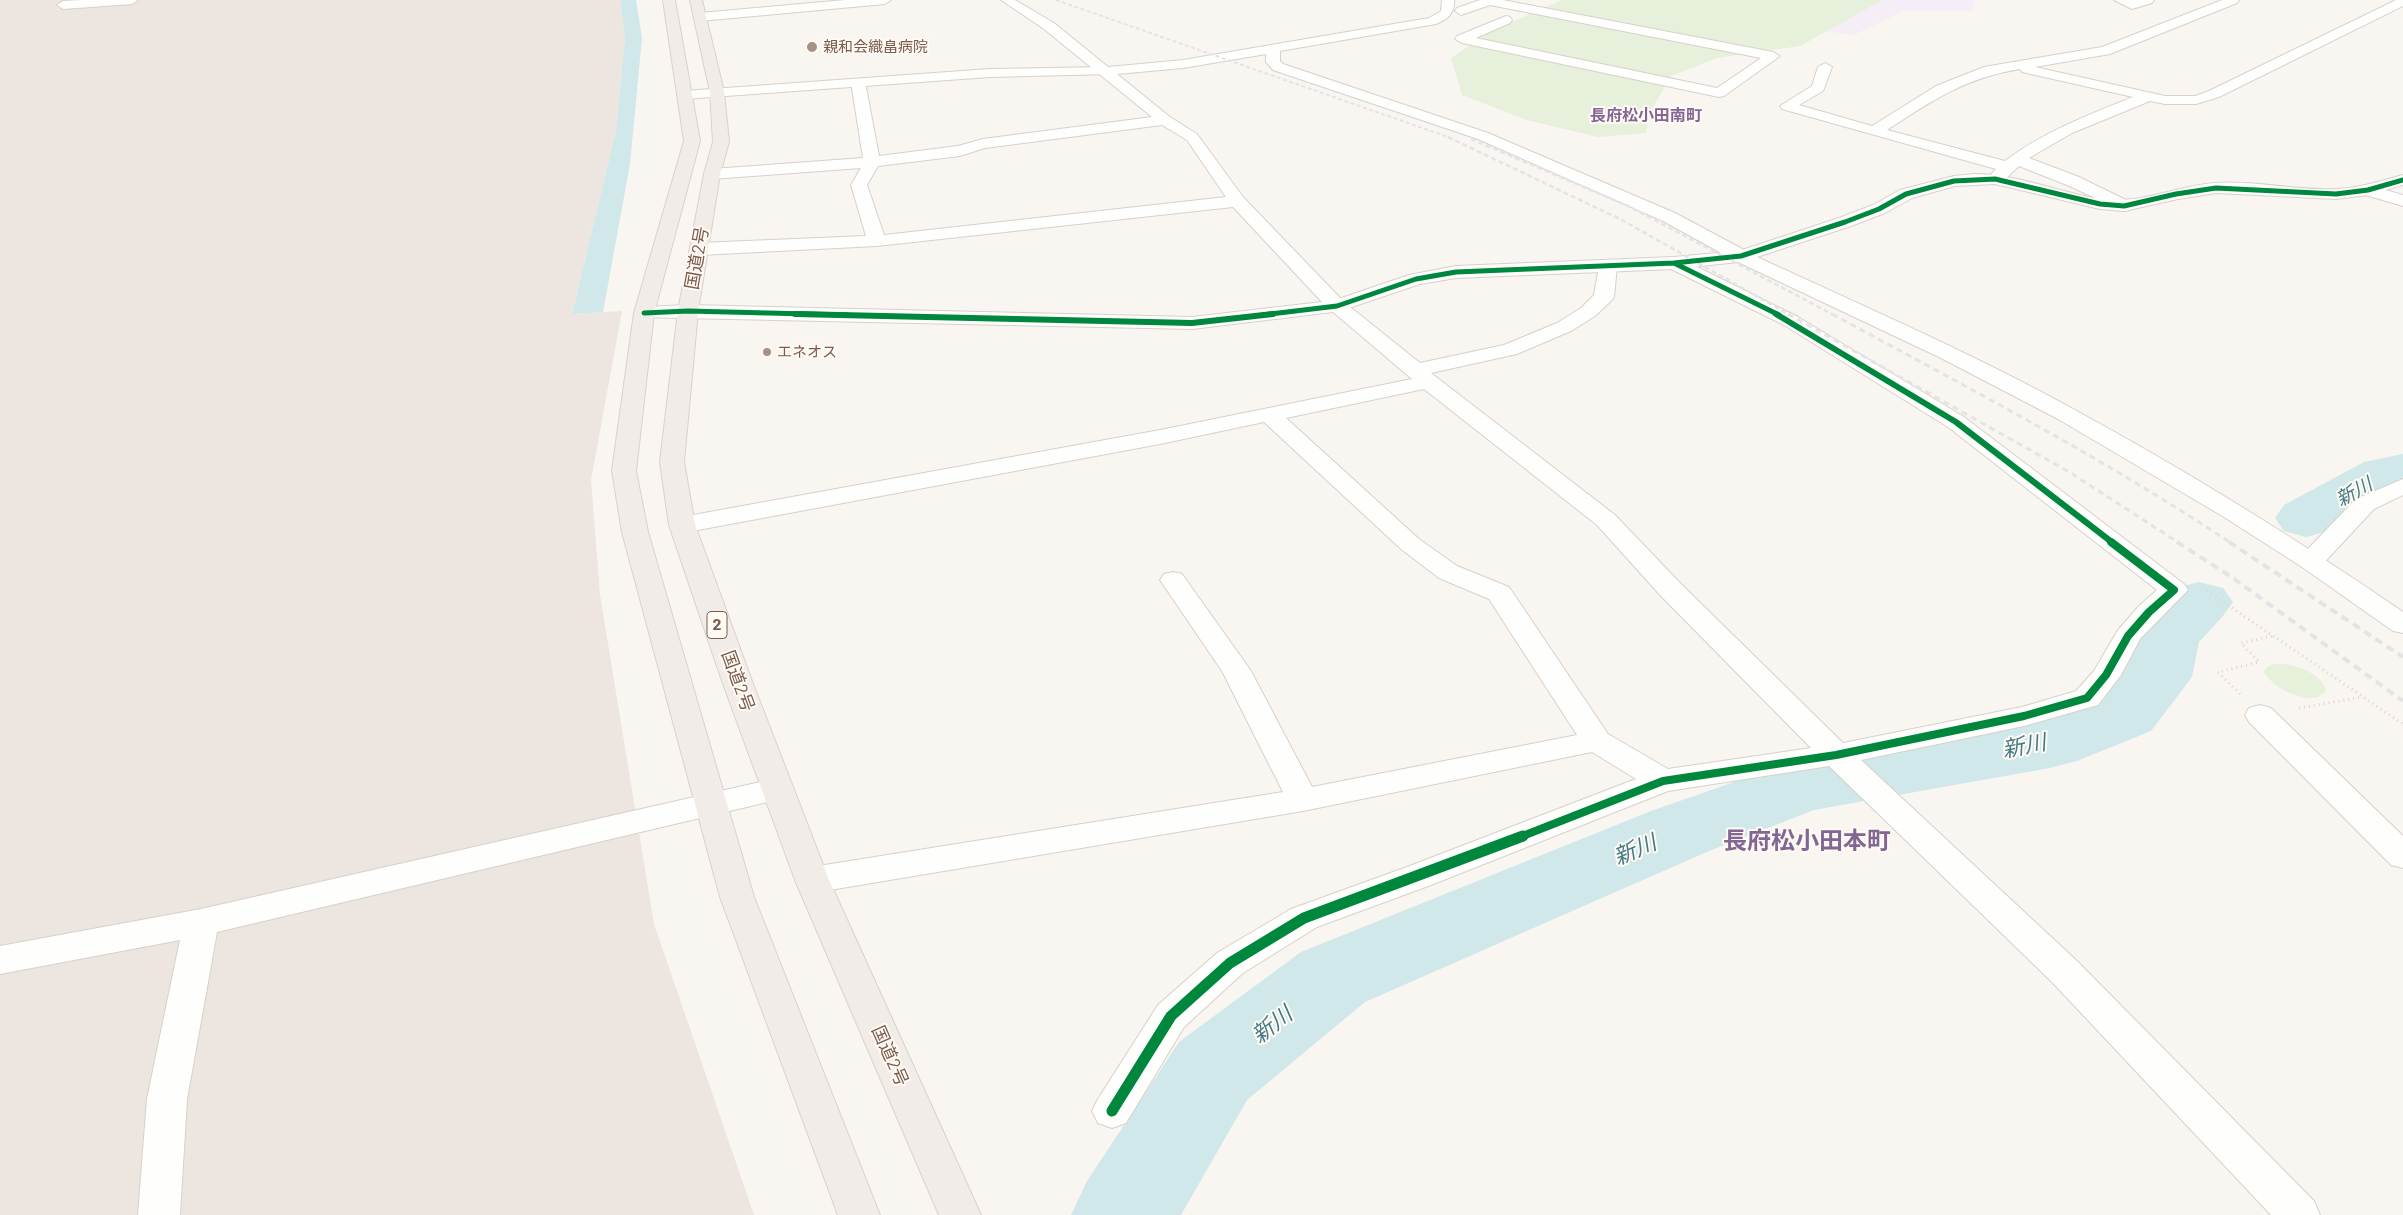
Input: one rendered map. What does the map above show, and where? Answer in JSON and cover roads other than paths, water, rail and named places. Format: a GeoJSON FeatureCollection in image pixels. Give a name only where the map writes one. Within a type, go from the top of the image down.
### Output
{"type":"FeatureCollection","features":[{"type":"Feature","properties":{"kind":"highway","name":"国道2号"},"geometry":{"type":"LineString","coordinates":[[669,0],[692,141],[644,313],[624,471],[635,532],[737,897],[859,1215]]}},
{"type":"Feature","properties":{"kind":"highway","name":"国道2号"},"geometry":{"type":"LineString","coordinates":[[698,8],[717,92],[721,142],[712,174],[688,311],[672,462],[682,525],[812,880],[960,1215]]}},
{"type":"Feature","properties":{"kind":"street"},"geometry":{"type":"LineString","coordinates":[[63,5],[132,0]]}},
{"type":"Feature","properties":{"kind":"street"},"geometry":{"type":"LineString","coordinates":[[698,8],[885,0]]}},
{"type":"Feature","properties":{"kind":"street"},"geometry":{"type":"LineString","coordinates":[[1007,0],[1049,26],[1107,71],[1165,120],[1192,137],[1237,201],[1337,306],[1422,376],[1606,520],[1671,590],[1836,755],[2065,972],[2299,1215]]}},
{"type":"Feature","properties":{"kind":"street"},"geometry":{"type":"LineString","coordinates":[[2120,0],[2132,5],[2148,0]]}},
{"type":"Feature","properties":{"kind":"street"},"geometry":{"type":"LineString","coordinates":[[1874,131],[1940,89],[1989,70],[2010,65],[2105,51],[2178,14],[2233,0]]}},
{"type":"Feature","properties":{"kind":"street"},"geometry":{"type":"LineString","coordinates":[[684,95],[990,73],[1107,71],[1163,67],[1273,50],[1432,21],[1444,16],[1452,7],[1489,1],[1773,56],[1751,69],[1719,93],[1462,39],[1511,21],[1452,7]]}},
{"type":"Feature","properties":{"kind":"street"},"geometry":{"type":"LineString","coordinates":[[2010,65],[2147,97],[2185,101],[2214,94],[2403,2]]}},
{"type":"Feature","properties":{"kind":"street"},"geometry":{"type":"LineString","coordinates":[[1273,50],[1273,62],[1278,67],[1483,136],[1669,217],[1741,256],[1948,354],[2066,414],[2233,512],[2311,561],[2403,625]]}},
{"type":"Feature","properties":{"kind":"street"},"geometry":{"type":"LineString","coordinates":[[1731,65],[1751,69]]}},
{"type":"Feature","properties":{"kind":"street"},"geometry":{"type":"LineString","coordinates":[[1825,66],[1818,88],[1788,106],[1874,131],[2011,163],[2072,182],[2124,206]]}},
{"type":"Feature","properties":{"kind":"street"},"geometry":{"type":"LineString","coordinates":[[858,82],[872,162],[859,185],[877,242]]}},
{"type":"Feature","properties":{"kind":"street"},"geometry":{"type":"LineString","coordinates":[[1995,179],[2011,163],[2031,148],[2081,124],[2147,97]]}},
{"type":"Feature","properties":{"kind":"street"},"geometry":{"type":"LineString","coordinates":[[712,174],[872,162],[960,151],[983,144],[1165,120]]}},
{"type":"Feature","properties":{"kind":"street"},"geometry":{"type":"LineString","coordinates":[[644,313],[688,311],[1192,323],[1337,306],[1416,279],[1456,272],[1674,263],[1741,256],[1845,222],[1879,209],[1906,194],[1954,182],[1995,179],[2092,203],[2124,206],[2176,194],[2216,188],[2316,194],[2368,190],[2403,180]]}},
{"type":"Feature","properties":{"kind":"street"},"geometry":{"type":"LineString","coordinates":[[2368,190],[2403,201]]}},
{"type":"Feature","properties":{"kind":"street"},"geometry":{"type":"LineString","coordinates":[[699,249],[877,242],[1237,201]]}},
{"type":"Feature","properties":{"kind":"street"},"geometry":{"type":"LineString","coordinates":[[1112,1111],[1170,1016],[1230,963],[1304,918],[1419,876],[1663,781],[1836,755],[2024,716],[2087,698],[2106,676],[2128,636],[2149,612],[2174,590],[1956,422],[1791,322],[1674,263]]}},
{"type":"Feature","properties":{"kind":"street"},"geometry":{"type":"LineString","coordinates":[[682,525],[1151,439],[1269,415],[1422,376],[1510,350],[1564,327],[1588,312],[1604,297],[1608,266]]}},
{"type":"Feature","properties":{"kind":"street"},"geometry":{"type":"LineString","coordinates":[[1269,415],[1410,544],[1448,572],[1499,593],[1597,741],[1663,781]]}},
{"type":"Feature","properties":{"kind":"street"},"geometry":{"type":"LineString","coordinates":[[2311,561],[2365,504],[2403,486]]}},
{"type":"Feature","properties":{"kind":"street"},"geometry":{"type":"LineString","coordinates":[[1173,580],[1236,671],[1303,800]]}},
{"type":"Feature","properties":{"kind":"street"},"geometry":{"type":"LineString","coordinates":[[2260,715],[2403,856]]}},
{"type":"Feature","properties":{"kind":"street"},"geometry":{"type":"LineString","coordinates":[[812,880],[1303,800],[1597,741]]}},
{"type":"Feature","properties":{"kind":"street"},"geometry":{"type":"LineString","coordinates":[[0,960],[201,922],[778,789]]}},
{"type":"Feature","properties":{"kind":"street"},"geometry":{"type":"LineString","coordinates":[[159,1215],[166,1098],[201,922]]}},
{"type":"Feature","properties":{"kind":"water"},"geometry":{"type":"Polygon","coordinates":[[[620,0],[636,0],[642,38],[630,164],[603,312],[572,314],[616,131],[625,37],[620,0]]]}},
{"type":"Feature","properties":{"kind":"waterway","name":"新川"},"geometry":{"type":"LineString","coordinates":[[2306,518],[2385,475],[2403,472]]}},
{"type":"Feature","properties":{"kind":"waterway","name":"新川"},"geometry":{"type":"LineString","coordinates":[[1124,1215],[1213,1071],[1333,977],[1680,831],[1800,786],[2050,743],[2125,714],[2156,677],[2165,637],[2199,602]]}},
{"type":"Feature","properties":{"kind":"railway"},"geometry":{"type":"LineString","coordinates":[[1056,0],[1451,138]]}},
{"type":"Feature","properties":{"kind":"railway"},"geometry":{"type":"LineString","coordinates":[[1448,137],[1622,220],[1790,315]]}},
{"type":"Feature","properties":{"kind":"railway"},"geometry":{"type":"LineString","coordinates":[[1471,139],[1628,206],[1834,315]]}},
{"type":"Feature","properties":{"kind":"railway"},"geometry":{"type":"LineString","coordinates":[[1788,314],[2071,473],[2179,543]]}},
{"type":"Feature","properties":{"kind":"railway"},"geometry":{"type":"LineString","coordinates":[[1832,314],[2084,452],[2231,543]]}},
{"type":"Feature","properties":{"kind":"railway"},"geometry":{"type":"LineString","coordinates":[[2177,542],[2230,576],[2403,701]]}},
{"type":"Feature","properties":{"kind":"railway"},"geometry":{"type":"LineString","coordinates":[[2229,542],[2403,657]]}},
{"type":"Feature","properties":{"kind":"place","name":"親和会織畠病院"},"geometry":{"type":"Point","coordinates":[812,47]}},
{"type":"Feature","properties":{"kind":"place","name":"エネオス"},"geometry":{"type":"Point","coordinates":[767,352]}},
{"type":"Feature","properties":{"kind":"district","name":"長府松小田南町"},"geometry":{"type":"Point","coordinates":[1646,116]}},
{"type":"Feature","properties":{"kind":"district","name":"長府松小田本町"},"geometry":{"type":"Point","coordinates":[1807,841]}}]}
